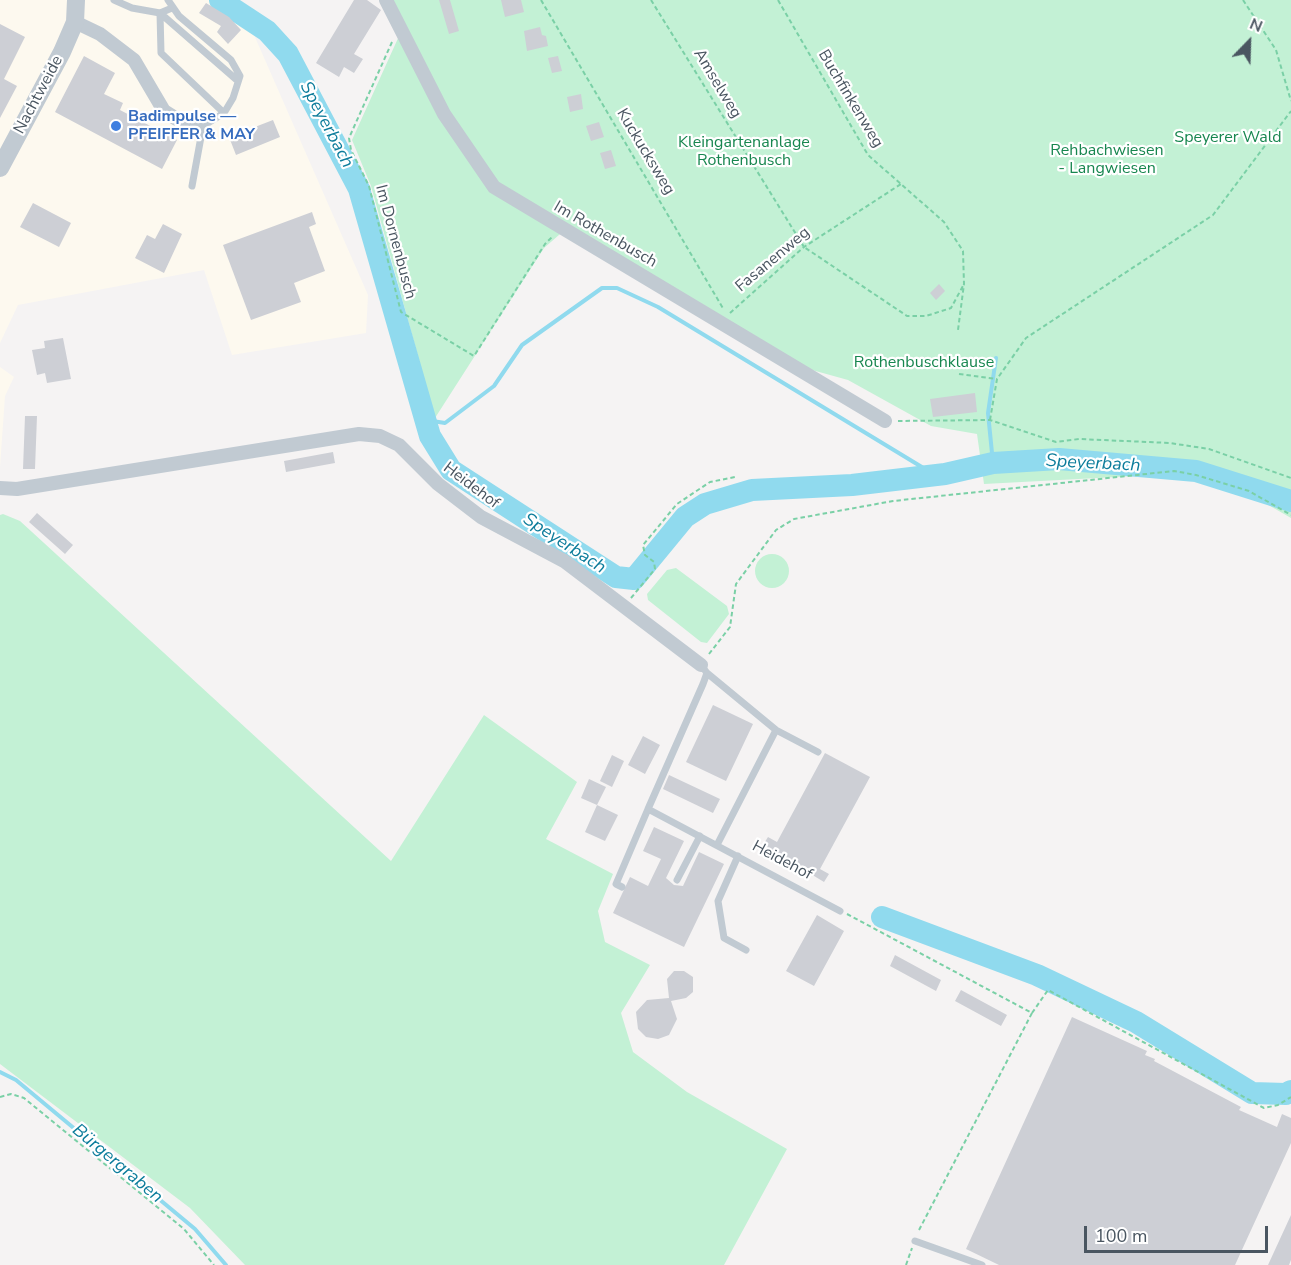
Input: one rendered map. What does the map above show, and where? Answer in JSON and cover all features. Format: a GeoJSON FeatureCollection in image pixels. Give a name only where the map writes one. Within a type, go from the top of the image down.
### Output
{"type":"FeatureCollection","features":[{"type":"Feature","properties":{"kind":"street","name":"Nachtweide"},"geometry":{"type":"LineString","coordinates":[[0,168],[62,52],[75,22],[76,0]]}},
{"type":"Feature","properties":{"kind":"street","name":"Im Rothenbusch"},"geometry":{"type":"LineString","coordinates":[[386,0],[444,114],[494,187],[885,421]]}},
{"type":"Feature","properties":{"kind":"street"},"geometry":{"type":"LineString","coordinates":[[75,22],[99,34],[134,60],[164,111],[183,123],[203,126]]}},
{"type":"Feature","properties":{"kind":"street","name":"Heidehof"},"geometry":{"type":"LineString","coordinates":[[0,488],[17,489],[359,434],[380,436],[399,445],[438,484],[481,517],[564,561],[704,669]]}},
{"type":"Feature","properties":{"kind":"lane"},"geometry":{"type":"LineString","coordinates":[[114,0],[132,8],[160,13],[238,81]]}},
{"type":"Feature","properties":{"kind":"lane"},"geometry":{"type":"LineString","coordinates":[[168,0],[179,16],[231,60],[240,76],[233,98],[224,113],[203,126],[192,186]]}},
{"type":"Feature","properties":{"kind":"lane"},"geometry":{"type":"LineString","coordinates":[[160,13],[172,8]]}},
{"type":"Feature","properties":{"kind":"lane"},"geometry":{"type":"LineString","coordinates":[[160,13],[161,52],[224,113]]}},
{"type":"Feature","properties":{"kind":"lane"},"geometry":{"type":"LineString","coordinates":[[622,887],[616,884],[704,669],[776,730],[818,753]]}},
{"type":"Feature","properties":{"kind":"lane"},"geometry":{"type":"LineString","coordinates":[[717,845],[776,730]]}},
{"type":"Feature","properties":{"kind":"lane","name":"Heidehof"},"geometry":{"type":"LineString","coordinates":[[648,809],[840,911]]}},
{"type":"Feature","properties":{"kind":"lane"},"geometry":{"type":"LineString","coordinates":[[677,880],[700,836]]}},
{"type":"Feature","properties":{"kind":"lane"},"geometry":{"type":"LineString","coordinates":[[738,856],[718,901],[724,938],[746,950]]}},
{"type":"Feature","properties":{"kind":"lane"},"geometry":{"type":"LineString","coordinates":[[915,1241],[982,1265]]}},
{"type":"Feature","properties":{"kind":"path","name":"Kuckucksweg"},"geometry":{"type":"LineString","coordinates":[[541,0],[728,315]]}},
{"type":"Feature","properties":{"kind":"path","name":"Amselweg"},"geometry":{"type":"LineString","coordinates":[[651,0],[804,247],[907,316],[926,316],[951,308],[964,284]]}},
{"type":"Feature","properties":{"kind":"path","name":"Buchfinkenweg"},"geometry":{"type":"LineString","coordinates":[[778,0],[868,155],[944,222],[963,250],[964,284],[958,330]]}},
{"type":"Feature","properties":{"kind":"path"},"geometry":{"type":"LineString","coordinates":[[1243,0],[1276,50],[1291,100]]}},
{"type":"Feature","properties":{"kind":"path","name":"Im Dornenbusch"},"geometry":{"type":"LineString","coordinates":[[399,26],[349,138],[351,150],[369,186],[401,312],[474,356],[545,244],[561,229]]}},
{"type":"Feature","properties":{"kind":"path"},"geometry":{"type":"LineString","coordinates":[[990,420],[996,378],[1026,338],[1213,215],[1291,111]]}},
{"type":"Feature","properties":{"kind":"path","name":"Fasanenweg"},"geometry":{"type":"LineString","coordinates":[[728,315],[804,247],[901,184]]}},
{"type":"Feature","properties":{"kind":"path"},"geometry":{"type":"LineString","coordinates":[[718,312],[728,315]]}},
{"type":"Feature","properties":{"kind":"path"},"geometry":{"type":"LineString","coordinates":[[959,374],[996,378]]}},
{"type":"Feature","properties":{"kind":"path"},"geometry":{"type":"LineString","coordinates":[[885,421],[990,420],[1056,442],[1079,439],[1170,443],[1209,449],[1291,478]]}},
{"type":"Feature","properties":{"kind":"path"},"geometry":{"type":"LineString","coordinates":[[704,669],[730,627],[736,584],[776,530],[794,519],[893,501],[1174,471],[1196,475],[1249,491],[1291,515]]}},
{"type":"Feature","properties":{"kind":"path"},"geometry":{"type":"LineString","coordinates":[[624,607],[655,569],[654,562],[645,555],[644,545],[676,504],[710,482],[735,477]]}},
{"type":"Feature","properties":{"kind":"path"},"geometry":{"type":"LineString","coordinates":[[840,911],[1032,1013]]}},
{"type":"Feature","properties":{"kind":"path"},"geometry":{"type":"LineString","coordinates":[[906,1265],[922,1221],[1032,1013],[1048,990],[1264,1108],[1278,1105],[1291,1097]]}},
{"type":"Feature","properties":{"kind":"path"},"geometry":{"type":"LineString","coordinates":[[0,1097],[11,1094],[24,1098],[184,1229],[214,1265]]}},
{"type":"Feature","properties":{"kind":"shaded area"},"geometry":{"type":"Polygon","coordinates":[[[0,0],[209,0],[251,28],[368,295],[366,333],[232,355],[204,270],[18,305],[0,343],[0,0]]]}},
{"type":"Feature","properties":{"kind":"shaded area"},"geometry":{"type":"Polygon","coordinates":[[[0,367],[14,377],[5,396],[0,467],[0,367]]]}},
{"type":"Feature","properties":{"kind":"green space"},"geometry":{"type":"Polygon","coordinates":[[[391,0],[1291,0],[1291,518],[1211,472],[984,484],[977,434],[931,426],[848,380],[812,370],[583,233],[567,228],[544,248],[435,418],[371,186],[352,140],[404,25],[391,0]]]}},
{"type":"Feature","properties":{"kind":"green space"},"geometry":{"type":"Polygon","coordinates":[[[3,514],[20,521],[391,861],[484,715],[577,782],[546,839],[613,874],[598,911],[605,942],[650,965],[621,1013],[633,1052],[687,1092],[787,1149],[724,1265],[245,1265],[190,1208],[0,1064],[0,515],[3,514]]]}},
{"type":"Feature","properties":{"kind":"green space"},"geometry":{"type":"Polygon","coordinates":[[[772,554],[784,559],[789,571],[784,583],[772,588],[760,583],[755,571],[760,559],[772,554]]]}},
{"type":"Feature","properties":{"kind":"green space"},"geometry":{"type":"Polygon","coordinates":[[[676,568],[727,606],[729,614],[707,643],[701,642],[648,600],[647,594],[667,570],[676,568]]]}},
{"type":"Feature","properties":{"kind":"building"},"geometry":{"type":"Polygon","coordinates":[[[354,0],[367,0],[381,10],[354,54],[363,59],[354,73],[344,67],[339,77],[316,63],[354,0]]]}},
{"type":"Feature","properties":{"kind":"building"},"geometry":{"type":"Polygon","coordinates":[[[439,0],[450,0],[459,31],[449,34],[439,0]]]}},
{"type":"Feature","properties":{"kind":"building"},"geometry":{"type":"Polygon","coordinates":[[[501,0],[521,0],[524,12],[505,17],[501,0]]]}},
{"type":"Feature","properties":{"kind":"building"},"geometry":{"type":"Polygon","coordinates":[[[206,3],[229,17],[241,30],[228,44],[217,32],[221,26],[199,13],[206,3]]]}},
{"type":"Feature","properties":{"kind":"building"},"geometry":{"type":"Polygon","coordinates":[[[0,24],[25,37],[4,79],[17,86],[0,118],[0,24]]]}},
{"type":"Feature","properties":{"kind":"building"},"geometry":{"type":"Polygon","coordinates":[[[540,27],[542,35],[546,36],[548,46],[527,51],[524,31],[540,27]]]}},
{"type":"Feature","properties":{"kind":"building","name":"Badimpulse — PFEIFFER & MAY"},"geometry":{"type":"Polygon","coordinates":[[[84,56],[115,73],[104,94],[123,103],[120,110],[177,140],[162,169],[55,112],[84,56]]]}},
{"type":"Feature","properties":{"kind":"building"},"geometry":{"type":"Polygon","coordinates":[[[558,56],[562,71],[552,73],[548,58],[558,56]]]}},
{"type":"Feature","properties":{"kind":"building"},"geometry":{"type":"Polygon","coordinates":[[[581,94],[583,109],[570,112],[567,97],[581,94]]]}},
{"type":"Feature","properties":{"kind":"building"},"geometry":{"type":"Polygon","coordinates":[[[273,120],[280,137],[236,155],[229,137],[273,120]]]}},
{"type":"Feature","properties":{"kind":"building"},"geometry":{"type":"Polygon","coordinates":[[[599,122],[604,137],[591,141],[586,126],[599,122]]]}},
{"type":"Feature","properties":{"kind":"building"},"geometry":{"type":"Polygon","coordinates":[[[611,150],[616,166],[605,169],[600,153],[611,150]]]}},
{"type":"Feature","properties":{"kind":"building"},"geometry":{"type":"Polygon","coordinates":[[[33,203],[71,223],[59,247],[20,227],[33,203]]]}},
{"type":"Feature","properties":{"kind":"building"},"geometry":{"type":"Polygon","coordinates":[[[312,212],[316,224],[309,227],[325,271],[294,283],[301,302],[251,320],[223,245],[312,212]]]}},
{"type":"Feature","properties":{"kind":"building"},"geometry":{"type":"Polygon","coordinates":[[[163,224],[182,234],[164,273],[135,258],[147,235],[155,239],[163,224]]]}},
{"type":"Feature","properties":{"kind":"building"},"geometry":{"type":"Polygon","coordinates":[[[939,284],[945,291],[936,300],[930,293],[939,284]]]}},
{"type":"Feature","properties":{"kind":"building"},"geometry":{"type":"Polygon","coordinates":[[[63,338],[71,379],[47,383],[45,373],[37,375],[32,350],[45,348],[44,341],[63,338]]]}},
{"type":"Feature","properties":{"kind":"building"},"geometry":{"type":"Polygon","coordinates":[[[975,393],[977,412],[933,417],[930,399],[975,393]]]}},
{"type":"Feature","properties":{"kind":"building"},"geometry":{"type":"Polygon","coordinates":[[[25,416],[37,416],[35,469],[23,469],[25,416]]]}},
{"type":"Feature","properties":{"kind":"building"},"geometry":{"type":"Polygon","coordinates":[[[333,452],[335,463],[286,472],[284,461],[333,452]]]}},
{"type":"Feature","properties":{"kind":"building"},"geometry":{"type":"Polygon","coordinates":[[[37,513],[73,545],[65,554],[29,522],[37,513]]]}},
{"type":"Feature","properties":{"kind":"building"},"geometry":{"type":"Polygon","coordinates":[[[713,705],[753,724],[726,781],[686,762],[713,705]]]}},
{"type":"Feature","properties":{"kind":"building"},"geometry":{"type":"Polygon","coordinates":[[[643,736],[660,745],[645,774],[628,765],[643,736]]]}},
{"type":"Feature","properties":{"kind":"building"},"geometry":{"type":"Polygon","coordinates":[[[825,753],[870,777],[820,869],[829,874],[824,882],[763,845],[768,837],[777,842],[825,753]]]}},
{"type":"Feature","properties":{"kind":"building"},"geometry":{"type":"Polygon","coordinates":[[[612,755],[624,761],[612,787],[600,781],[612,755]]]}},
{"type":"Feature","properties":{"kind":"building"},"geometry":{"type":"Polygon","coordinates":[[[669,775],[720,799],[713,813],[663,789],[669,775]]]}},
{"type":"Feature","properties":{"kind":"building"},"geometry":{"type":"Polygon","coordinates":[[[589,779],[606,787],[597,805],[581,798],[589,779]]]}},
{"type":"Feature","properties":{"kind":"building"},"geometry":{"type":"Polygon","coordinates":[[[597,805],[618,815],[605,841],[585,832],[597,805]]]}},
{"type":"Feature","properties":{"kind":"building"},"geometry":{"type":"Polygon","coordinates":[[[654,827],[684,841],[666,878],[674,885],[683,886],[699,852],[724,864],[684,947],[613,913],[630,877],[648,886],[661,859],[643,851],[654,827]]]}},
{"type":"Feature","properties":{"kind":"building"},"geometry":{"type":"Polygon","coordinates":[[[817,915],[844,931],[814,986],[786,971],[817,915]]]}},
{"type":"Feature","properties":{"kind":"building"},"geometry":{"type":"Polygon","coordinates":[[[895,955],[941,980],[936,991],[890,966],[895,955]]]}},
{"type":"Feature","properties":{"kind":"building"},"geometry":{"type":"Polygon","coordinates":[[[674,971],[684,971],[693,977],[693,992],[686,998],[671,1001],[677,1019],[669,1035],[658,1039],[646,1037],[638,1029],[636,1012],[647,1000],[669,998],[667,979],[674,971]]]}},
{"type":"Feature","properties":{"kind":"building"},"geometry":{"type":"Polygon","coordinates":[[[961,990],[1007,1015],[1001,1026],[955,1001],[961,990]]]}},
{"type":"Feature","properties":{"kind":"building"},"geometry":{"type":"Polygon","coordinates":[[[1072,1017],[1147,1051],[1145,1055],[1155,1059],[1154,1061],[1241,1107],[1239,1110],[1277,1127],[1282,1114],[1291,1118],[1291,1143],[1235,1265],[999,1265],[966,1249],[1072,1017]]]}},
{"type":"Feature","properties":{"kind":"building"},"geometry":{"type":"Polygon","coordinates":[[[1291,1215],[1289,1265],[1268,1265],[1291,1215]]]}},
{"type":"Feature","properties":{"kind":"waterway","name":"Speyerbach"},"geometry":{"type":"LineString","coordinates":[[220,0],[267,31],[288,54],[359,189],[430,436],[451,470],[616,577],[634,579],[685,517],[705,504],[752,490],[852,485],[945,474],[993,463],[1059,459],[1196,471],[1291,501]]}},
{"type":"Feature","properties":{"kind":"waterway"},"geometry":{"type":"LineString","coordinates":[[426,420],[445,423],[494,386],[522,345],[602,288],[617,288],[658,307],[935,475]]}},
{"type":"Feature","properties":{"kind":"waterway"},"geometry":{"type":"LineString","coordinates":[[993,463],[988,413],[996,358]]}},
{"type":"Feature","properties":{"kind":"waterway"},"geometry":{"type":"LineString","coordinates":[[882,917],[1037,975],[1136,1022],[1252,1093],[1286,1094],[1291,1091]]}},
{"type":"Feature","properties":{"kind":"waterway","name":"Bürgergraben"},"geometry":{"type":"LineString","coordinates":[[0,1072],[16,1080],[195,1229],[226,1265]]}},
{"type":"Feature","properties":{"kind":"place","name":"Badimpulse — PFEIFFER & MAY"},"geometry":{"type":"Point","coordinates":[116,126]}},
{"type":"Feature","properties":{"kind":"park label","name":"Speyerer Wald"},"geometry":{"type":"Point","coordinates":[1228,138]}},
{"type":"Feature","properties":{"kind":"park label","name":"Kleingartenanlage Rothenbusch"},"geometry":{"type":"Point","coordinates":[744,152]}},
{"type":"Feature","properties":{"kind":"park label","name":"Rehbachwiesen - Langwiesen"},"geometry":{"type":"Point","coordinates":[1107,160]}},
{"type":"Feature","properties":{"kind":"park label","name":"Rothenbuschklause"},"geometry":{"type":"Point","coordinates":[924,363]}}]}
